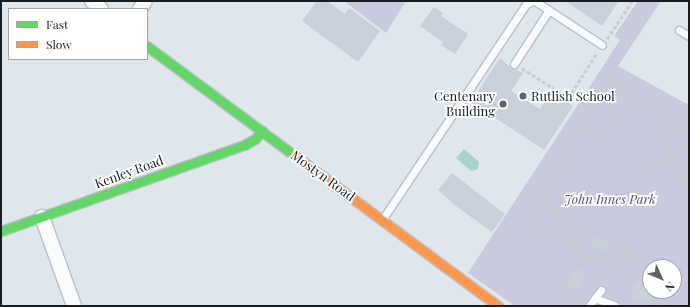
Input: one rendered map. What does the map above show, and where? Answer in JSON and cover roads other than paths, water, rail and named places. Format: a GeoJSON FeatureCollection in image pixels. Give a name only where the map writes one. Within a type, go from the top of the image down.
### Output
{"type":"FeatureCollection","features":[{"type":"Feature","properties":{"kind":"street"},"geometry":{"type":"LineString","coordinates":[[92,1],[100,8]]}},
{"type":"Feature","properties":{"kind":"street","name":"Mostyn Road"},"geometry":{"type":"LineString","coordinates":[[148,47],[498,306]]}},
{"type":"Feature","properties":{"kind":"street","name":"Kenley Road"},"geometry":{"type":"LineString","coordinates":[[1,231],[244,145],[255,139],[262,131]]}},
{"type":"Feature","properties":{"kind":"street"},"geometry":{"type":"LineString","coordinates":[[42,217],[74,306]]}},
{"type":"Feature","properties":{"kind":"lane"},"geometry":{"type":"LineString","coordinates":[[382,220],[524,7],[534,1],[602,45]]}},
{"type":"Feature","properties":{"kind":"lane"},"geometry":{"type":"LineString","coordinates":[[514,64],[550,10]]}},
{"type":"Feature","properties":{"kind":"lane"},"geometry":{"type":"LineString","coordinates":[[680,30],[689,36]]}},
{"type":"Feature","properties":{"kind":"lane"},"geometry":{"type":"LineString","coordinates":[[590,306],[601,290]]}},
{"type":"Feature","properties":{"kind":"lane"},"geometry":{"type":"LineString","coordinates":[[595,298],[616,306]]}},
{"type":"Feature","properties":{"kind":"place","name":"Rutlish School"},"geometry":{"type":"Point","coordinates":[523,96]}},
{"type":"Feature","properties":{"kind":"place","name":"Centenary Building"},"geometry":{"type":"Point","coordinates":[503,104]}},
{"type":"Feature","properties":{"kind":"park label","name":"John Innes Park"},"geometry":{"type":"Point","coordinates":[610,199]}}]}
